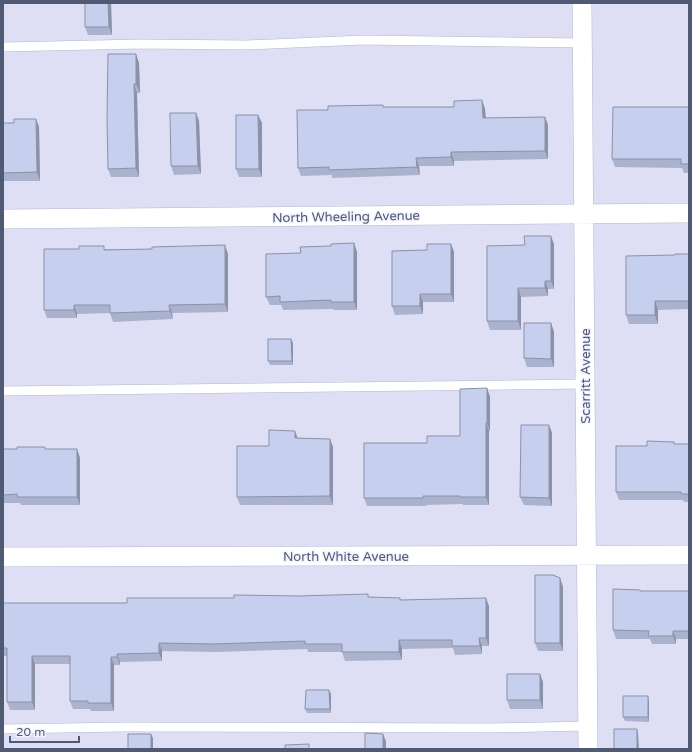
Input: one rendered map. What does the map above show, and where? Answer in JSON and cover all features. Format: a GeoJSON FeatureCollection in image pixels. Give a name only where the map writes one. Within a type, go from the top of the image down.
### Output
{"type":"FeatureCollection","features":[{"type":"Feature","properties":{"kind":"street","name":"Scarritt Avenue"},"geometry":{"type":"LineString","coordinates":[[582,3],[588,749]]}},
{"type":"Feature","properties":{"kind":"street","name":"North Wheeling Avenue"},"geometry":{"type":"LineString","coordinates":[[3,219],[689,213]]}},
{"type":"Feature","properties":{"kind":"street","name":"North White Avenue"},"geometry":{"type":"LineString","coordinates":[[3,557],[689,555]]}},
{"type":"Feature","properties":{"kind":"lane"},"geometry":{"type":"LineString","coordinates":[[3,47],[139,44],[247,45],[363,40],[414,42],[583,42]]}},
{"type":"Feature","properties":{"kind":"lane"},"geometry":{"type":"LineString","coordinates":[[3,391],[585,384]]}},
{"type":"Feature","properties":{"kind":"lane"},"geometry":{"type":"LineString","coordinates":[[3,729],[124,727],[492,728],[587,726]]}},
{"type":"Feature","properties":{"kind":"shaded area"},"geometry":{"type":"Polygon","coordinates":[[[3,3],[689,3],[689,749],[3,749],[3,3]]]}},
{"type":"Feature","properties":{"kind":"building"},"geometry":{"type":"Polygon","coordinates":[[[85,3],[108,3],[109,27],[85,27],[85,3]]]}},
{"type":"Feature","properties":{"kind":"building"},"geometry":{"type":"Polygon","coordinates":[[[108,54],[136,54],[136,84],[134,84],[136,168],[108,169],[108,54]]]}},
{"type":"Feature","properties":{"kind":"building"},"geometry":{"type":"Polygon","coordinates":[[[482,100],[483,118],[545,117],[545,151],[451,152],[451,157],[416,158],[417,167],[329,170],[329,167],[298,168],[297,110],[328,110],[328,106],[383,105],[383,107],[454,107],[454,101],[482,100]]]}},
{"type":"Feature","properties":{"kind":"building"},"geometry":{"type":"Polygon","coordinates":[[[613,107],[689,107],[689,164],[681,164],[681,159],[612,159],[613,107]]]}},
{"type":"Feature","properties":{"kind":"building"},"geometry":{"type":"Polygon","coordinates":[[[170,113],[196,113],[198,166],[171,166],[170,113]]]}},
{"type":"Feature","properties":{"kind":"building"},"geometry":{"type":"Polygon","coordinates":[[[236,115],[258,115],[259,169],[236,169],[236,115]]]}},
{"type":"Feature","properties":{"kind":"building"},"geometry":{"type":"Polygon","coordinates":[[[14,119],[36,119],[37,172],[3,173],[3,123],[14,123],[14,119]]]}},
{"type":"Feature","properties":{"kind":"building"},"geometry":{"type":"Polygon","coordinates":[[[524,236],[551,236],[551,281],[545,281],[545,288],[518,288],[518,321],[487,321],[487,246],[525,245],[524,236]]]}},
{"type":"Feature","properties":{"kind":"building"},"geometry":{"type":"Polygon","coordinates":[[[354,243],[354,302],[331,302],[331,300],[280,302],[280,296],[266,297],[266,254],[301,253],[300,247],[331,246],[331,244],[354,243]]]}},
{"type":"Feature","properties":{"kind":"building"},"geometry":{"type":"Polygon","coordinates":[[[427,244],[451,244],[451,294],[420,294],[420,306],[392,306],[392,251],[427,250],[427,244]]]}},
{"type":"Feature","properties":{"kind":"building"},"geometry":{"type":"Polygon","coordinates":[[[225,245],[225,304],[169,305],[170,311],[110,313],[110,305],[74,305],[74,310],[44,310],[44,249],[79,249],[79,246],[104,246],[104,250],[152,249],[152,247],[225,245]]]}},
{"type":"Feature","properties":{"kind":"building"},"geometry":{"type":"Polygon","coordinates":[[[689,254],[689,301],[655,301],[655,315],[626,315],[626,256],[689,254]]]}},
{"type":"Feature","properties":{"kind":"building"},"geometry":{"type":"Polygon","coordinates":[[[524,323],[551,323],[551,359],[524,358],[524,323]]]}},
{"type":"Feature","properties":{"kind":"building"},"geometry":{"type":"Polygon","coordinates":[[[268,339],[291,339],[292,361],[268,361],[268,339]]]}},
{"type":"Feature","properties":{"kind":"building"},"geometry":{"type":"Polygon","coordinates":[[[487,388],[486,497],[423,496],[423,498],[364,498],[364,443],[427,443],[427,436],[460,436],[460,389],[487,388]]]}},
{"type":"Feature","properties":{"kind":"building"},"geometry":{"type":"Polygon","coordinates":[[[521,425],[549,425],[549,498],[520,497],[521,425]]]}},
{"type":"Feature","properties":{"kind":"building"},"geometry":{"type":"Polygon","coordinates":[[[269,430],[295,431],[295,438],[330,439],[330,496],[237,497],[237,446],[269,446],[269,430]]]}},
{"type":"Feature","properties":{"kind":"building"},"geometry":{"type":"Polygon","coordinates":[[[647,441],[689,444],[689,494],[681,494],[681,492],[616,492],[616,446],[647,446],[647,441]]]}},
{"type":"Feature","properties":{"kind":"building"},"geometry":{"type":"Polygon","coordinates":[[[17,447],[77,449],[77,497],[17,497],[17,494],[3,495],[3,449],[17,449],[17,447]]]}},
{"type":"Feature","properties":{"kind":"building"},"geometry":{"type":"Polygon","coordinates":[[[535,575],[553,575],[560,578],[560,643],[535,643],[535,575]]]}},
{"type":"Feature","properties":{"kind":"building"},"geometry":{"type":"Polygon","coordinates":[[[613,589],[640,591],[689,591],[689,631],[673,631],[673,636],[648,636],[649,631],[613,630],[613,589]]]}},
{"type":"Feature","properties":{"kind":"building"},"geometry":{"type":"Polygon","coordinates":[[[368,594],[368,597],[400,598],[400,600],[486,598],[486,638],[479,638],[480,646],[452,646],[452,640],[399,640],[399,652],[342,652],[342,644],[305,644],[305,641],[213,644],[159,643],[159,653],[117,654],[117,657],[111,657],[111,703],[70,701],[70,656],[32,656],[32,702],[7,702],[7,648],[3,648],[3,603],[127,603],[127,598],[234,598],[234,595],[298,596],[368,594]]]}},
{"type":"Feature","properties":{"kind":"building"},"geometry":{"type":"Polygon","coordinates":[[[507,674],[540,674],[540,700],[507,700],[507,674]]]}},
{"type":"Feature","properties":{"kind":"building"},"geometry":{"type":"Polygon","coordinates":[[[306,690],[329,690],[330,709],[305,709],[306,690]]]}},
{"type":"Feature","properties":{"kind":"building"},"geometry":{"type":"Polygon","coordinates":[[[623,696],[648,696],[648,717],[623,717],[623,696]]]}},
{"type":"Feature","properties":{"kind":"building"},"geometry":{"type":"Polygon","coordinates":[[[614,729],[637,729],[637,749],[614,749],[614,729]]]}},
{"type":"Feature","properties":{"kind":"building"},"geometry":{"type":"Polygon","coordinates":[[[365,733],[383,734],[383,749],[365,749],[365,733]]]}},
{"type":"Feature","properties":{"kind":"building"},"geometry":{"type":"Polygon","coordinates":[[[128,734],[151,734],[151,749],[128,749],[128,734]]]}},
{"type":"Feature","properties":{"kind":"building"},"geometry":{"type":"Polygon","coordinates":[[[309,744],[309,749],[285,749],[285,745],[309,744]]]}}]}
